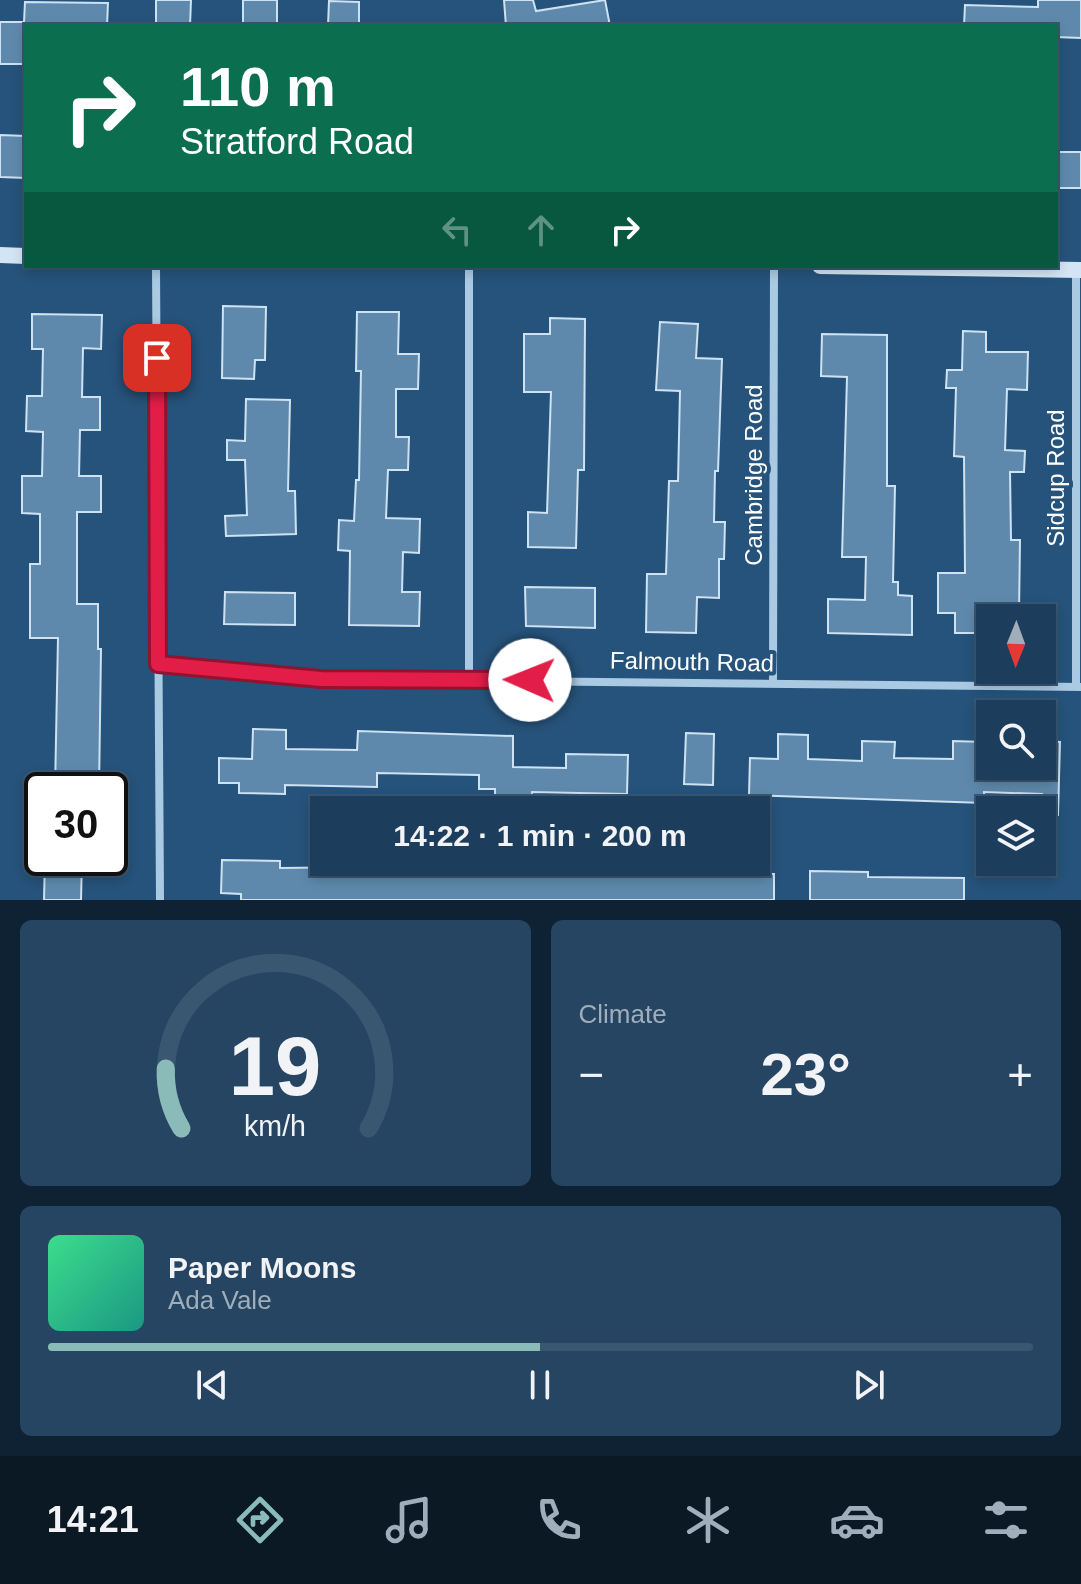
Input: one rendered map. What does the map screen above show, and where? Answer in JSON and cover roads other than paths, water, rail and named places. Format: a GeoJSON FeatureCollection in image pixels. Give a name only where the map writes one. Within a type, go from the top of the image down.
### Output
{"type":"FeatureCollection","features":[{"type":"Feature","properties":{"kind":"street"},"geometry":{"type":"LineString","coordinates":[[0,255],[24,256]]}},
{"type":"Feature","properties":{"kind":"street"},"geometry":{"type":"LineString","coordinates":[[156,268],[160,900]]}},
{"type":"Feature","properties":{"kind":"street"},"geometry":{"type":"LineString","coordinates":[[469,268],[469,680]]}},
{"type":"Feature","properties":{"kind":"street","name":"Cambridge Road"},"geometry":{"type":"LineString","coordinates":[[773,683],[774,268]]}},
{"type":"Feature","properties":{"kind":"street"},"geometry":{"type":"LineString","coordinates":[[949,268],[1078,270]]}},
{"type":"Feature","properties":{"kind":"street","name":"Sidcup Road"},"geometry":{"type":"LineString","coordinates":[[1078,270],[1078,687]]}},
{"type":"Feature","properties":{"kind":"street","name":"Falmouth Road"},"geometry":{"type":"LineString","coordinates":[[158,664],[321,679],[1078,687]]}}]}
